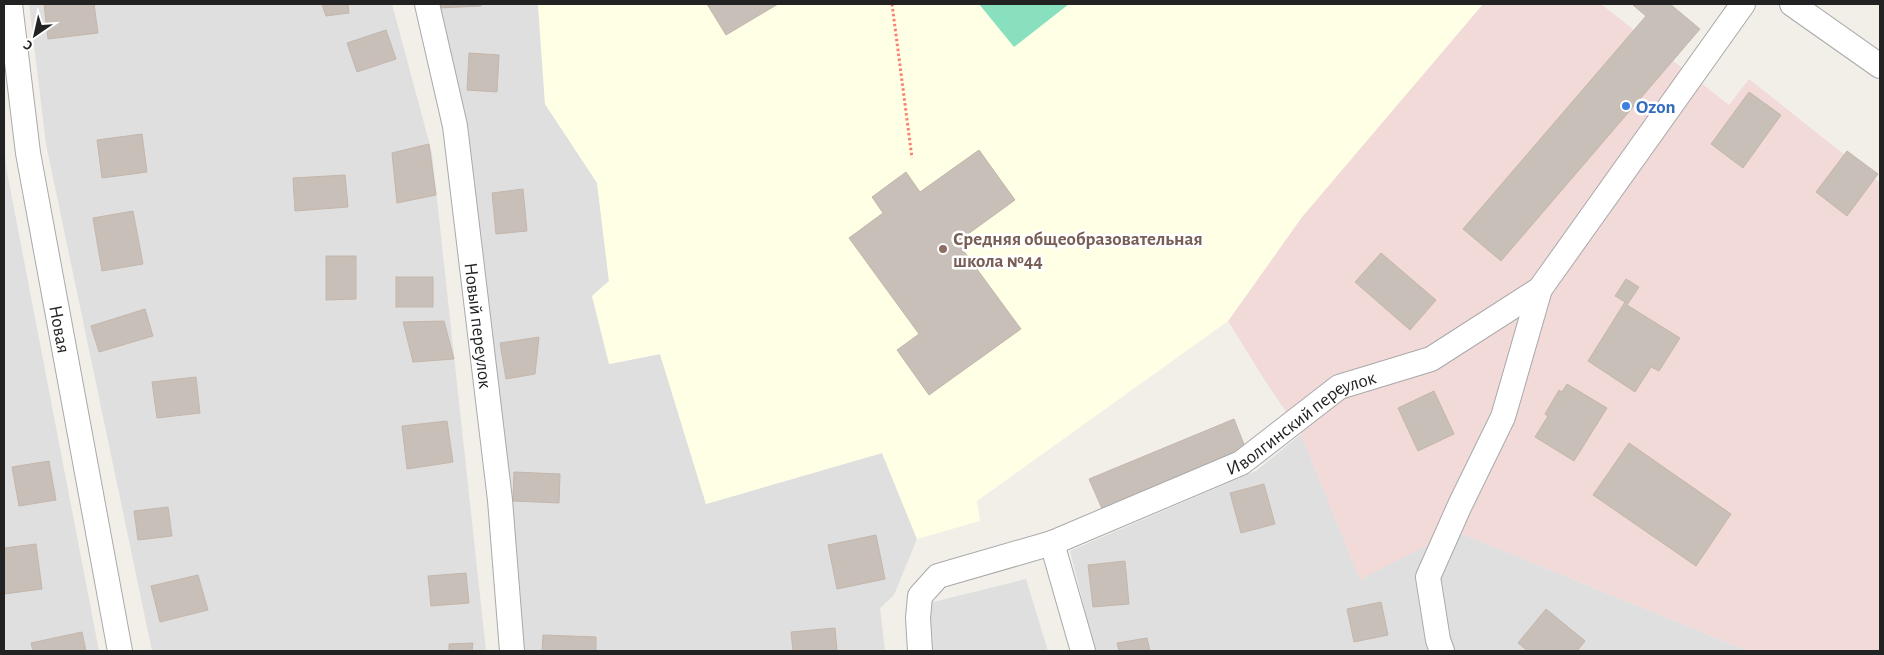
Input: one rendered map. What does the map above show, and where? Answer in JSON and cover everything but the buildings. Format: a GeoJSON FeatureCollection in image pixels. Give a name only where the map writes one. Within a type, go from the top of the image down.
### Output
{"type":"FeatureCollection","features":[{"type":"Feature","properties":{"kind":"street","name":"Новая"},"geometry":{"type":"LineString","coordinates":[[10,4],[28,153],[120,651]]}},
{"type":"Feature","properties":{"kind":"street","name":"Новый переулок"},"geometry":{"type":"LineString","coordinates":[[427,4],[455,126],[500,500],[512,651]]}},
{"type":"Feature","properties":{"kind":"street","name":"Иволгинский переулок"},"geometry":{"type":"LineString","coordinates":[[1442,651],[1438,640],[1428,577],[1460,505],[1504,417],[1540,289],[1743,4]]}},
{"type":"Feature","properties":{"kind":"street"},"geometry":{"type":"LineString","coordinates":[[1792,4],[1880,66]]}},
{"type":"Feature","properties":{"kind":"street","name":"Иволгинский переулок"},"geometry":{"type":"LineString","coordinates":[[920,651],[918,618],[920,596],[938,576],[1052,543],[1241,463],[1339,387],[1431,358],[1540,289]]}},
{"type":"Feature","properties":{"kind":"street"},"geometry":{"type":"LineString","coordinates":[[1052,543],[1083,651]]}},
{"type":"Feature","properties":{"kind":"path"},"geometry":{"type":"LineString","coordinates":[[892,4],[912,158]]}},
{"type":"Feature","properties":{"kind":"shaded area"},"geometry":{"type":"Polygon","coordinates":[[[29,4],[392,4],[432,153],[486,651],[152,651],[46,144],[29,4]]]}},
{"type":"Feature","properties":{"kind":"shaded area"},"geometry":{"type":"Polygon","coordinates":[[[431,4],[538,4],[545,104],[597,182],[609,281],[609,364],[660,354],[706,504],[882,453],[917,539],[894,595],[880,608],[885,651],[520,651],[431,4]]]}},
{"type":"Feature","properties":{"kind":"shaded area","name":"Средняя общеобразовательная школа №44"},"geometry":{"type":"Polygon","coordinates":[[[538,4],[1483,4],[1302,217],[1228,321],[977,501],[980,521],[917,539],[882,453],[706,504],[660,354],[609,364],[592,296],[609,281],[597,183],[545,104],[538,4]]]}},
{"type":"Feature","properties":{"kind":"shaded area"},"geometry":{"type":"Polygon","coordinates":[[[1483,4],[1601,4],[1729,105],[1749,79],[1880,183],[1880,651],[1748,651],[1455,531],[1360,580],[1301,434],[1228,321],[1302,217],[1483,4]]]}},
{"type":"Feature","properties":{"kind":"shaded area"},"geometry":{"type":"Polygon","coordinates":[[[4,144],[7,172],[99,651],[4,651],[4,144]]]}},
{"type":"Feature","properties":{"kind":"shaded area"},"geometry":{"type":"Polygon","coordinates":[[[1301,434],[1360,579],[1455,531],[1748,651],[1095,651],[1070,551],[1256,471],[1301,434]]]}},
{"type":"Feature","properties":{"kind":"shaded area"},"geometry":{"type":"Polygon","coordinates":[[[1026,579],[1048,651],[927,651],[925,604],[1026,579]]]}},
{"type":"Feature","properties":{"kind":"green space"},"geometry":{"type":"Polygon","coordinates":[[[979,4],[1069,4],[1014,47],[979,4]]]}},
{"type":"Feature","properties":{"kind":"place","name":"Ozon"},"geometry":{"type":"Point","coordinates":[1626,106]}},
{"type":"Feature","properties":{"kind":"place","name":"Средняя общеобразовательная школа №44"},"geometry":{"type":"Point","coordinates":[943,249]}}]}
